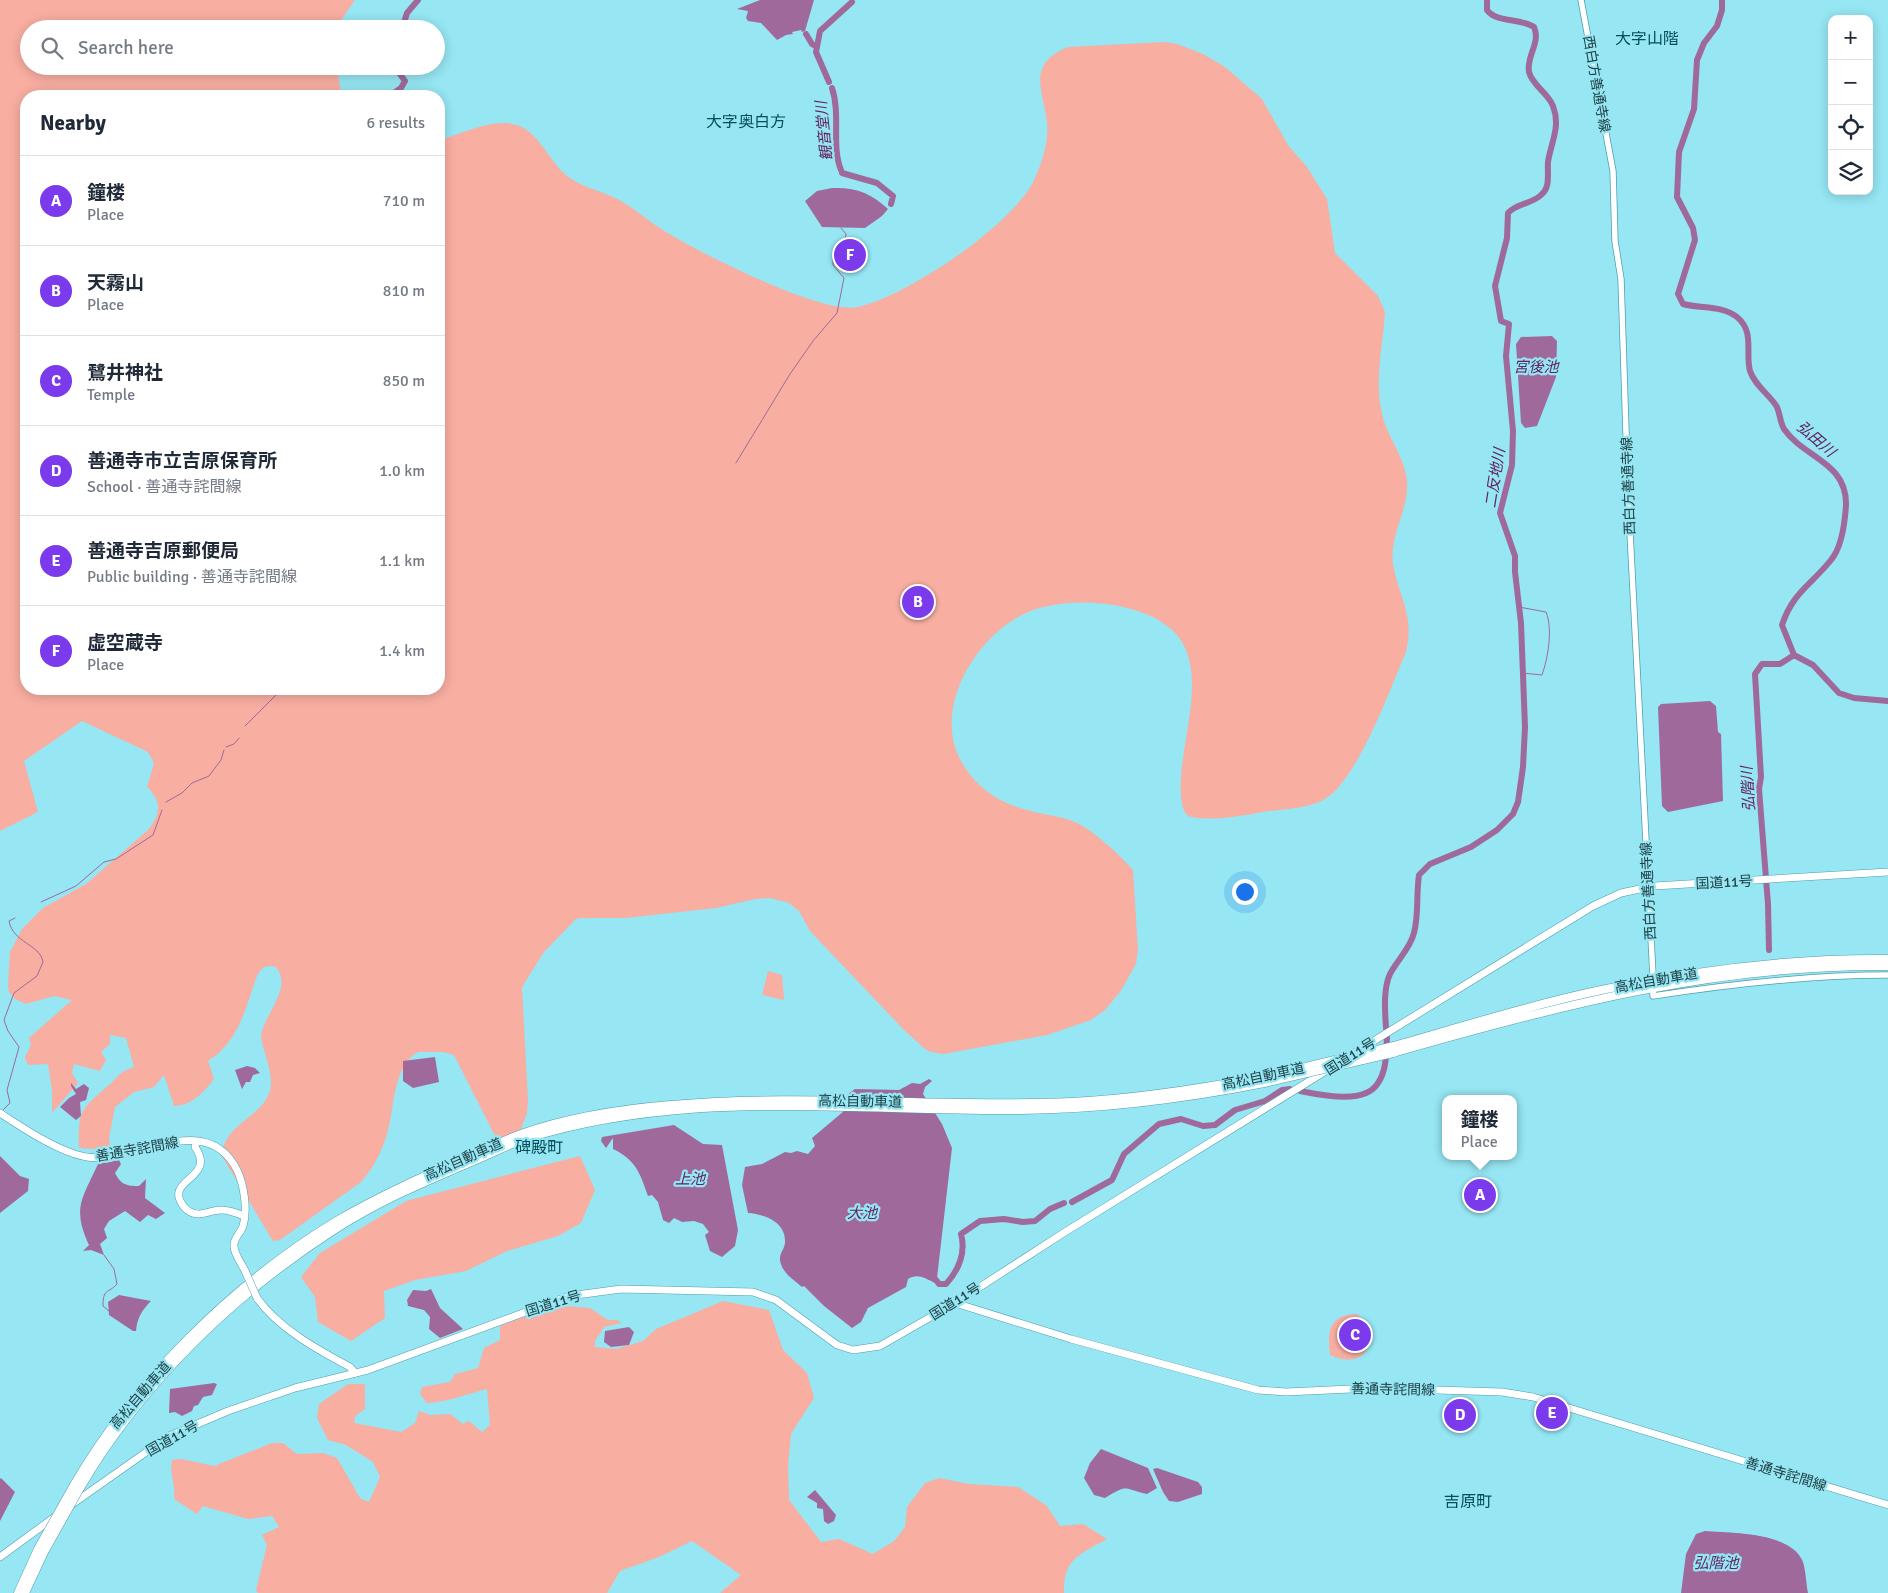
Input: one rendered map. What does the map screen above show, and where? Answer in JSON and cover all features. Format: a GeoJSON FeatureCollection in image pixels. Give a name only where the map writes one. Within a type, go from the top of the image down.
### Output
{"type":"FeatureCollection","features":[{"type":"Feature","properties":{"kind":"highway","name":"高松自動車道"},"geometry":{"type":"LineString","coordinates":[[1393,1050],[1566,999],[1681,975],[1770,964],[1849,959],[1888,959]]}},
{"type":"Feature","properties":{"kind":"highway","name":"高松自動車道"},"geometry":{"type":"LineString","coordinates":[[18,1593],[77,1487],[90,1458],[131,1404],[157,1374],[214,1316],[290,1252],[334,1223],[378,1198],[432,1172],[519,1134],[579,1119],[635,1109],[700,1102],[940,1105],[1062,1102],[1177,1092],[1263,1080],[1393,1050],[1605,996],[1682,982],[1769,971],[1850,965],[1888,966]]}},
{"type":"Feature","properties":{"kind":"highway","name":"高松自動車道"},"geometry":{"type":"LineString","coordinates":[[25,1593],[41,1551]]}},
{"type":"Feature","properties":{"kind":"main road","name":"西白方善通寺線"},"geometry":{"type":"LineString","coordinates":[[1581,0],[1613,171],[1615,241],[1621,279],[1628,494],[1646,848],[1646,886],[1652,976]]}},
{"type":"Feature","properties":{"kind":"main road","name":"国道11号"},"geometry":{"type":"LineString","coordinates":[[0,1557],[168,1436],[228,1410],[273,1394],[355,1373],[417,1353],[557,1300],[621,1289],[753,1292],[776,1300],[830,1342],[853,1350],[880,1346],[955,1303],[1057,1237],[1593,906],[1621,893],[1646,886],[1888,872]]}},
{"type":"Feature","properties":{"kind":"main road"},"geometry":{"type":"LineString","coordinates":[[1653,990],[1653,996],[1771,980],[1828,976],[1888,975]]}},
{"type":"Feature","properties":{"kind":"main road","name":"善通寺詫間線"},"geometry":{"type":"LineString","coordinates":[[0,1113],[74,1154],[87,1157],[109,1157],[171,1141],[196,1141],[216,1148],[232,1163],[243,1188],[243,1227],[236,1238],[234,1247],[257,1298],[283,1325],[350,1367],[355,1373]]}},
{"type":"Feature","properties":{"kind":"main road","name":"善通寺詫間線"},"geometry":{"type":"LineString","coordinates":[[196,1141],[195,1147],[201,1155],[202,1164],[199,1171],[182,1184],[179,1190],[178,1196],[184,1206],[194,1214],[202,1215],[222,1210],[244,1216]]}},
{"type":"Feature","properties":{"kind":"main road","name":"善通寺詫間線"},"geometry":{"type":"LineString","coordinates":[[955,1303],[1071,1339],[1269,1392],[1372,1388],[1502,1392],[1533,1397],[1888,1505]]}},
{"type":"Feature","properties":{"kind":"shaded area"},"geometry":{"type":"Polygon","coordinates":[[[0,0],[355,0],[341,20],[20,20],[20,75],[338,75],[341,90],[20,90],[20,695],[445,695],[445,138],[478,127],[498,123],[517,125],[533,135],[570,178],[624,203],[660,228],[705,254],[761,280],[818,302],[841,307],[858,307],[903,289],[930,274],[982,237],[1005,217],[1022,198],[1040,167],[1047,137],[1047,122],[1040,79],[1046,61],[1068,47],[1165,42],[1177,44],[1203,54],[1225,67],[1262,99],[1288,145],[1307,167],[1327,199],[1335,253],[1378,296],[1385,312],[1379,389],[1384,423],[1406,473],[1407,493],[1394,543],[1393,564],[1409,627],[1408,639],[1406,652],[1371,734],[1348,775],[1335,791],[1316,803],[1294,808],[1225,818],[1197,818],[1188,816],[1182,804],[1181,775],[1191,707],[1192,685],[1190,664],[1184,645],[1171,629],[1157,619],[1139,611],[1097,603],[1055,605],[1036,609],[1020,616],[1002,628],[986,643],[972,661],[961,681],[954,703],[952,724],[955,746],[970,775],[984,789],[1011,805],[1064,818],[1082,826],[1106,843],[1133,870],[1138,950],[1136,964],[1120,992],[1105,1010],[1091,1020],[1047,1035],[944,1054],[931,1052],[904,1030],[810,931],[799,911],[789,903],[770,898],[755,899],[716,908],[625,918],[576,919],[544,952],[522,987],[528,1100],[527,1113],[519,1134],[505,1139],[494,1134],[454,1055],[443,1052],[418,1052],[403,1067],[383,1147],[377,1160],[365,1177],[361,1182],[280,1240],[273,1241],[223,1158],[224,1146],[228,1137],[263,1104],[269,1094],[271,1078],[261,1038],[266,1020],[276,1002],[281,984],[281,975],[276,967],[267,966],[260,971],[240,1024],[227,1044],[208,1061],[214,1079],[191,1101],[174,1106],[164,1075],[154,1087],[134,1092],[115,1107],[109,1138],[111,1150],[79,1148],[79,1126],[83,1111],[87,1105],[120,1074],[134,1067],[126,1038],[110,1035],[110,1044],[101,1052],[106,1060],[100,1071],[74,1064],[72,1073],[78,1083],[52,1113],[52,1091],[48,1064],[28,1065],[25,1057],[31,1045],[29,1038],[72,1000],[54,996],[26,1004],[15,999],[9,992],[8,985],[10,952],[22,929],[43,908],[86,884],[148,830],[158,808],[155,797],[147,787],[154,763],[148,752],[82,721],[24,761],[38,812],[0,831],[0,0]]]}},
{"type":"Feature","properties":{"kind":"shaded area"},"geometry":{"type":"Polygon","coordinates":[[[768,971],[782,975],[784,1000],[762,995],[768,971]]]}},
{"type":"Feature","properties":{"kind":"shaded area"},"geometry":{"type":"Polygon","coordinates":[[[580,1156],[595,1190],[581,1223],[558,1236],[507,1251],[466,1271],[415,1280],[384,1291],[385,1318],[351,1341],[318,1322],[315,1297],[301,1277],[320,1253],[406,1201],[580,1156]]]}},
{"type":"Feature","properties":{"kind":"shaded area"},"geometry":{"type":"Polygon","coordinates":[[[723,1301],[769,1310],[783,1350],[807,1373],[814,1398],[791,1434],[788,1466],[789,1500],[821,1542],[839,1539],[873,1554],[894,1541],[905,1527],[907,1507],[925,1483],[939,1478],[969,1484],[1018,1487],[1047,1506],[1060,1526],[1083,1524],[1107,1539],[1081,1554],[1070,1565],[1066,1572],[1064,1593],[720,1593],[741,1575],[692,1541],[659,1557],[620,1571],[607,1593],[258,1593],[256,1590],[267,1545],[262,1535],[279,1527],[272,1516],[248,1519],[203,1506],[197,1514],[174,1499],[171,1470],[172,1460],[181,1459],[214,1466],[272,1443],[283,1443],[297,1454],[323,1453],[337,1458],[360,1498],[369,1502],[380,1477],[373,1462],[346,1445],[328,1440],[317,1418],[319,1404],[348,1384],[365,1384],[365,1409],[355,1416],[354,1423],[401,1432],[415,1423],[419,1411],[430,1415],[450,1414],[463,1424],[469,1421],[482,1432],[490,1425],[487,1389],[427,1403],[420,1394],[422,1387],[450,1382],[455,1374],[478,1368],[484,1348],[500,1340],[500,1326],[553,1305],[590,1308],[608,1320],[618,1320],[621,1323],[604,1327],[595,1341],[595,1347],[616,1349],[643,1341],[656,1329],[723,1301]]]}},
{"type":"Feature","properties":{"kind":"shaded area"},"geometry":{"type":"Polygon","coordinates":[[[1357,1314],[1362,1319],[1362,1330],[1371,1333],[1367,1349],[1358,1358],[1352,1359],[1338,1358],[1330,1355],[1330,1331],[1335,1321],[1341,1317],[1357,1314]]]}},
{"type":"Feature","properties":{"kind":"water"},"geometry":{"type":"Polygon","coordinates":[[[760,0],[814,0],[805,31],[792,32],[793,34],[786,35],[777,40],[761,23],[748,21],[746,18],[748,11],[737,9],[760,0]]]}},
{"type":"Feature","properties":{"kind":"water"},"geometry":{"type":"Polygon","coordinates":[[[832,188],[863,192],[888,209],[882,216],[865,228],[822,227],[805,201],[817,191],[832,188]]]}},
{"type":"Feature","properties":{"kind":"water","name":"宮後池"},"geometry":{"type":"Polygon","coordinates":[[[1552,336],[1557,341],[1556,377],[1537,426],[1525,428],[1521,423],[1516,344],[1521,337],[1552,336]]]}},
{"type":"Feature","properties":{"kind":"water"},"geometry":{"type":"Polygon","coordinates":[[[1710,701],[1716,706],[1718,732],[1721,734],[1723,801],[1668,812],[1662,806],[1658,707],[1661,704],[1710,701]]]}},
{"type":"Feature","properties":{"kind":"water"},"geometry":{"type":"Polygon","coordinates":[[[435,1057],[439,1082],[413,1088],[403,1081],[403,1061],[435,1057]]]}},
{"type":"Feature","properties":{"kind":"water"},"geometry":{"type":"Polygon","coordinates":[[[247,1066],[255,1068],[260,1073],[253,1075],[250,1082],[246,1082],[242,1089],[235,1070],[247,1066]]]}},
{"type":"Feature","properties":{"kind":"water","name":"大池"},"geometry":{"type":"Polygon","coordinates":[[[929,1079],[932,1081],[925,1087],[923,1094],[942,1124],[952,1148],[937,1278],[935,1283],[918,1276],[911,1277],[908,1279],[906,1287],[868,1308],[861,1322],[852,1328],[824,1306],[804,1286],[802,1287],[790,1277],[782,1268],[780,1261],[785,1242],[782,1229],[767,1217],[748,1213],[742,1185],[745,1167],[762,1164],[785,1152],[797,1151],[808,1154],[815,1146],[812,1138],[844,1111],[847,1095],[855,1089],[899,1090],[912,1083],[920,1084],[929,1079]]]}},
{"type":"Feature","properties":{"kind":"water"},"geometry":{"type":"Polygon","coordinates":[[[71,1083],[76,1089],[84,1084],[89,1088],[86,1100],[80,1102],[81,1116],[76,1120],[60,1107],[76,1094],[71,1083]]]}},
{"type":"Feature","properties":{"kind":"water","name":"上池"},"geometry":{"type":"Polygon","coordinates":[[[674,1125],[703,1144],[722,1145],[738,1230],[735,1246],[722,1257],[710,1251],[705,1235],[709,1232],[703,1224],[694,1221],[682,1222],[674,1218],[669,1223],[663,1220],[658,1202],[652,1195],[648,1196],[636,1168],[621,1153],[613,1149],[613,1138],[606,1148],[601,1141],[602,1137],[674,1125]]]}},
{"type":"Feature","properties":{"kind":"water"},"geometry":{"type":"Polygon","coordinates":[[[0,1156],[20,1176],[29,1179],[28,1191],[0,1213],[0,1156]]]}},
{"type":"Feature","properties":{"kind":"water"},"geometry":{"type":"Polygon","coordinates":[[[119,1160],[121,1164],[115,1173],[120,1180],[128,1185],[139,1186],[146,1179],[145,1198],[165,1213],[156,1219],[148,1215],[140,1222],[125,1211],[109,1221],[104,1229],[107,1238],[100,1244],[104,1255],[91,1250],[83,1251],[89,1245],[81,1222],[80,1212],[84,1195],[98,1164],[119,1160]]]}},
{"type":"Feature","properties":{"kind":"water"},"geometry":{"type":"Polygon","coordinates":[[[431,1289],[440,1308],[463,1329],[440,1338],[429,1329],[430,1317],[424,1310],[408,1306],[407,1300],[413,1290],[426,1291],[431,1289]]]}},
{"type":"Feature","properties":{"kind":"water"},"geometry":{"type":"Polygon","coordinates":[[[119,1295],[151,1301],[140,1314],[136,1331],[133,1331],[109,1315],[108,1302],[119,1295]]]}},
{"type":"Feature","properties":{"kind":"water"},"geometry":{"type":"Polygon","coordinates":[[[629,1327],[634,1332],[629,1345],[611,1347],[604,1342],[605,1331],[629,1327]]]}},
{"type":"Feature","properties":{"kind":"water"},"geometry":{"type":"Polygon","coordinates":[[[217,1384],[212,1395],[203,1397],[198,1405],[194,1406],[192,1411],[182,1416],[175,1412],[169,1413],[170,1389],[217,1384]]]}},
{"type":"Feature","properties":{"kind":"water"},"geometry":{"type":"Polygon","coordinates":[[[1101,1449],[1148,1468],[1157,1488],[1147,1494],[1125,1488],[1105,1498],[1094,1495],[1084,1478],[1090,1463],[1101,1449]]]}},
{"type":"Feature","properties":{"kind":"water"},"geometry":{"type":"Polygon","coordinates":[[[1157,1468],[1198,1482],[1202,1487],[1202,1494],[1178,1502],[1169,1501],[1153,1469],[1157,1468]]]}},
{"type":"Feature","properties":{"kind":"water"},"geometry":{"type":"Polygon","coordinates":[[[0,1479],[15,1492],[0,1521],[0,1479]]]}},
{"type":"Feature","properties":{"kind":"water"},"geometry":{"type":"Polygon","coordinates":[[[815,1490],[836,1515],[834,1521],[828,1524],[824,1521],[823,1509],[817,1508],[817,1503],[807,1497],[815,1490]]]}},
{"type":"Feature","properties":{"kind":"water","name":"弘階池"},"geometry":{"type":"Polygon","coordinates":[[[1705,1531],[1760,1536],[1787,1545],[1797,1552],[1803,1562],[1808,1593],[1681,1593],[1686,1554],[1696,1534],[1705,1531]]]}},
{"type":"Feature","properties":{"kind":"waterway"},"geometry":{"type":"LineString","coordinates":[[405,20],[407,13],[418,0]]}},
{"type":"Feature","properties":{"kind":"waterway","name":"二反地川"},"geometry":{"type":"LineString","coordinates":[[1386,1028],[1386,987],[1390,974],[1410,944],[1414,933],[1419,875],[1430,864],[1471,847],[1497,830],[1513,814],[1518,802],[1523,767],[1525,727],[1521,623],[1515,556],[1500,513],[1512,465],[1513,431],[1506,356],[1509,324],[1501,321],[1495,286],[1507,238],[1508,213],[1516,207],[1537,198],[1546,188],[1548,162],[1555,134],[1556,121],[1551,101],[1533,81],[1529,72],[1530,60],[1536,39],[1534,27],[1522,22],[1496,17],[1487,10],[1487,0]]}},
{"type":"Feature","properties":{"kind":"waterway","name":"弘田川"},"geometry":{"type":"LineString","coordinates":[[1722,0],[1722,10],[1717,26],[1704,43],[1697,60],[1694,109],[1679,152],[1677,197],[1693,228],[1695,240],[1678,294],[1683,304],[1725,311],[1731,313],[1743,323],[1748,336],[1750,371],[1755,381],[1777,407],[1784,429],[1792,439],[1832,470],[1840,479],[1844,491],[1845,519],[1835,555],[1791,604],[1782,625],[1794,655],[1813,665],[1839,693],[1854,698],[1888,701]]}},
{"type":"Feature","properties":{"kind":"waterway","name":"観音堂川"},"geometry":{"type":"LineString","coordinates":[[829,82],[816,52],[820,31],[852,2]]}},
{"type":"Feature","properties":{"kind":"waterway"},"geometry":{"type":"LineString","coordinates":[[806,34],[812,44],[816,46]]}},
{"type":"Feature","properties":{"kind":"waterway"},"geometry":{"type":"LineString","coordinates":[[398,90],[405,81],[401,75]]}},
{"type":"Feature","properties":{"kind":"waterway","name":"観音堂川"},"geometry":{"type":"LineString","coordinates":[[832,88],[836,109],[838,161],[841,170]]}},
{"type":"Feature","properties":{"kind":"waterway","name":"観音堂川"},"geometry":{"type":"LineString","coordinates":[[842,173],[877,183],[893,196],[891,204]]}},
{"type":"Feature","properties":{"kind":"waterway"},"geometry":{"type":"LineString","coordinates":[[835,254],[845,242],[846,234],[841,228]]}},
{"type":"Feature","properties":{"kind":"waterway"},"geometry":{"type":"LineString","coordinates":[[736,463],[790,374],[813,341],[837,313],[844,278],[833,265],[833,258]]}},
{"type":"Feature","properties":{"kind":"waterway"},"geometry":{"type":"LineString","coordinates":[[1519,607],[1546,612],[1549,627],[1548,652],[1542,675],[1522,673]]}},
{"type":"Feature","properties":{"kind":"waterway","name":"弘階川"},"geometry":{"type":"LineString","coordinates":[[1769,950],[1768,904],[1759,789],[1761,777],[1755,674],[1762,664],[1780,664],[1794,655]]}},
{"type":"Feature","properties":{"kind":"waterway"},"geometry":{"type":"LineString","coordinates":[[245,726],[276,695]]}},
{"type":"Feature","properties":{"kind":"waterway"},"geometry":{"type":"LineString","coordinates":[[226,747],[234,744],[239,738]]}},
{"type":"Feature","properties":{"kind":"waterway"},"geometry":{"type":"LineString","coordinates":[[166,802],[182,793],[192,783],[209,776],[221,760],[224,750]]}},
{"type":"Feature","properties":{"kind":"waterway"},"geometry":{"type":"LineString","coordinates":[[41,902],[76,886],[104,862],[116,859],[153,835],[162,810]]}},
{"type":"Feature","properties":{"kind":"waterway"},"geometry":{"type":"LineString","coordinates":[[3,1110],[10,1103],[7,1090],[19,1047],[8,1031],[4,1020],[14,993],[37,976],[43,962],[37,951],[21,939],[11,928],[9,921],[15,918]]}},
{"type":"Feature","properties":{"kind":"waterway","name":"二反地川"},"geometry":{"type":"LineString","coordinates":[[1300,1091],[1342,1097],[1363,1094],[1372,1090],[1383,1072],[1387,1037]]}},
{"type":"Feature","properties":{"kind":"waterway","name":"二反地川"},"geometry":{"type":"LineString","coordinates":[[1072,1202],[1112,1180],[1124,1154],[1159,1124],[1181,1119],[1203,1126],[1215,1125],[1235,1110],[1265,1101],[1282,1090],[1290,1089]]}},
{"type":"Feature","properties":{"kind":"waterway","name":"二反地川"},"geometry":{"type":"LineString","coordinates":[[936,1280],[939,1284],[946,1284],[951,1279],[958,1267],[962,1254],[961,1234],[980,1221],[1004,1219],[1023,1222],[1035,1221],[1050,1209],[1064,1203]]}},
{"type":"Feature","properties":{"kind":"waterway"},"geometry":{"type":"LineString","coordinates":[[104,1255],[114,1269],[117,1284],[104,1296],[103,1306],[110,1312]]}},
{"type":"Feature","properties":{"kind":"place","name":"虚空蔵寺"},"geometry":{"type":"Point","coordinates":[850,255]}},
{"type":"Feature","properties":{"kind":"place","name":"天霧山"},"geometry":{"type":"Point","coordinates":[918,602]}},
{"type":"Feature","properties":{"kind":"place","name":"鐘楼"},"geometry":{"type":"Point","coordinates":[1480,1195]}},
{"type":"Feature","properties":{"kind":"place","name":"鷺井神社"},"geometry":{"type":"Point","coordinates":[1355,1335]}},
{"type":"Feature","properties":{"kind":"place","name":"善通寺吉原郵便局"},"geometry":{"type":"Point","coordinates":[1552,1413]}},
{"type":"Feature","properties":{"kind":"place","name":"善通寺市立吉原保育所"},"geometry":{"type":"Point","coordinates":[1460,1415]}},
{"type":"Feature","properties":{"kind":"district","name":"大字山階"},"geometry":{"type":"Point","coordinates":[1647,38]}},
{"type":"Feature","properties":{"kind":"district","name":"大字奥白方"},"geometry":{"type":"Point","coordinates":[746,121]}},
{"type":"Feature","properties":{"kind":"district","name":"碑殿町"},"geometry":{"type":"Point","coordinates":[539,1147]}},
{"type":"Feature","properties":{"kind":"district","name":"吉原町"},"geometry":{"type":"Point","coordinates":[1468,1501]}}]}
